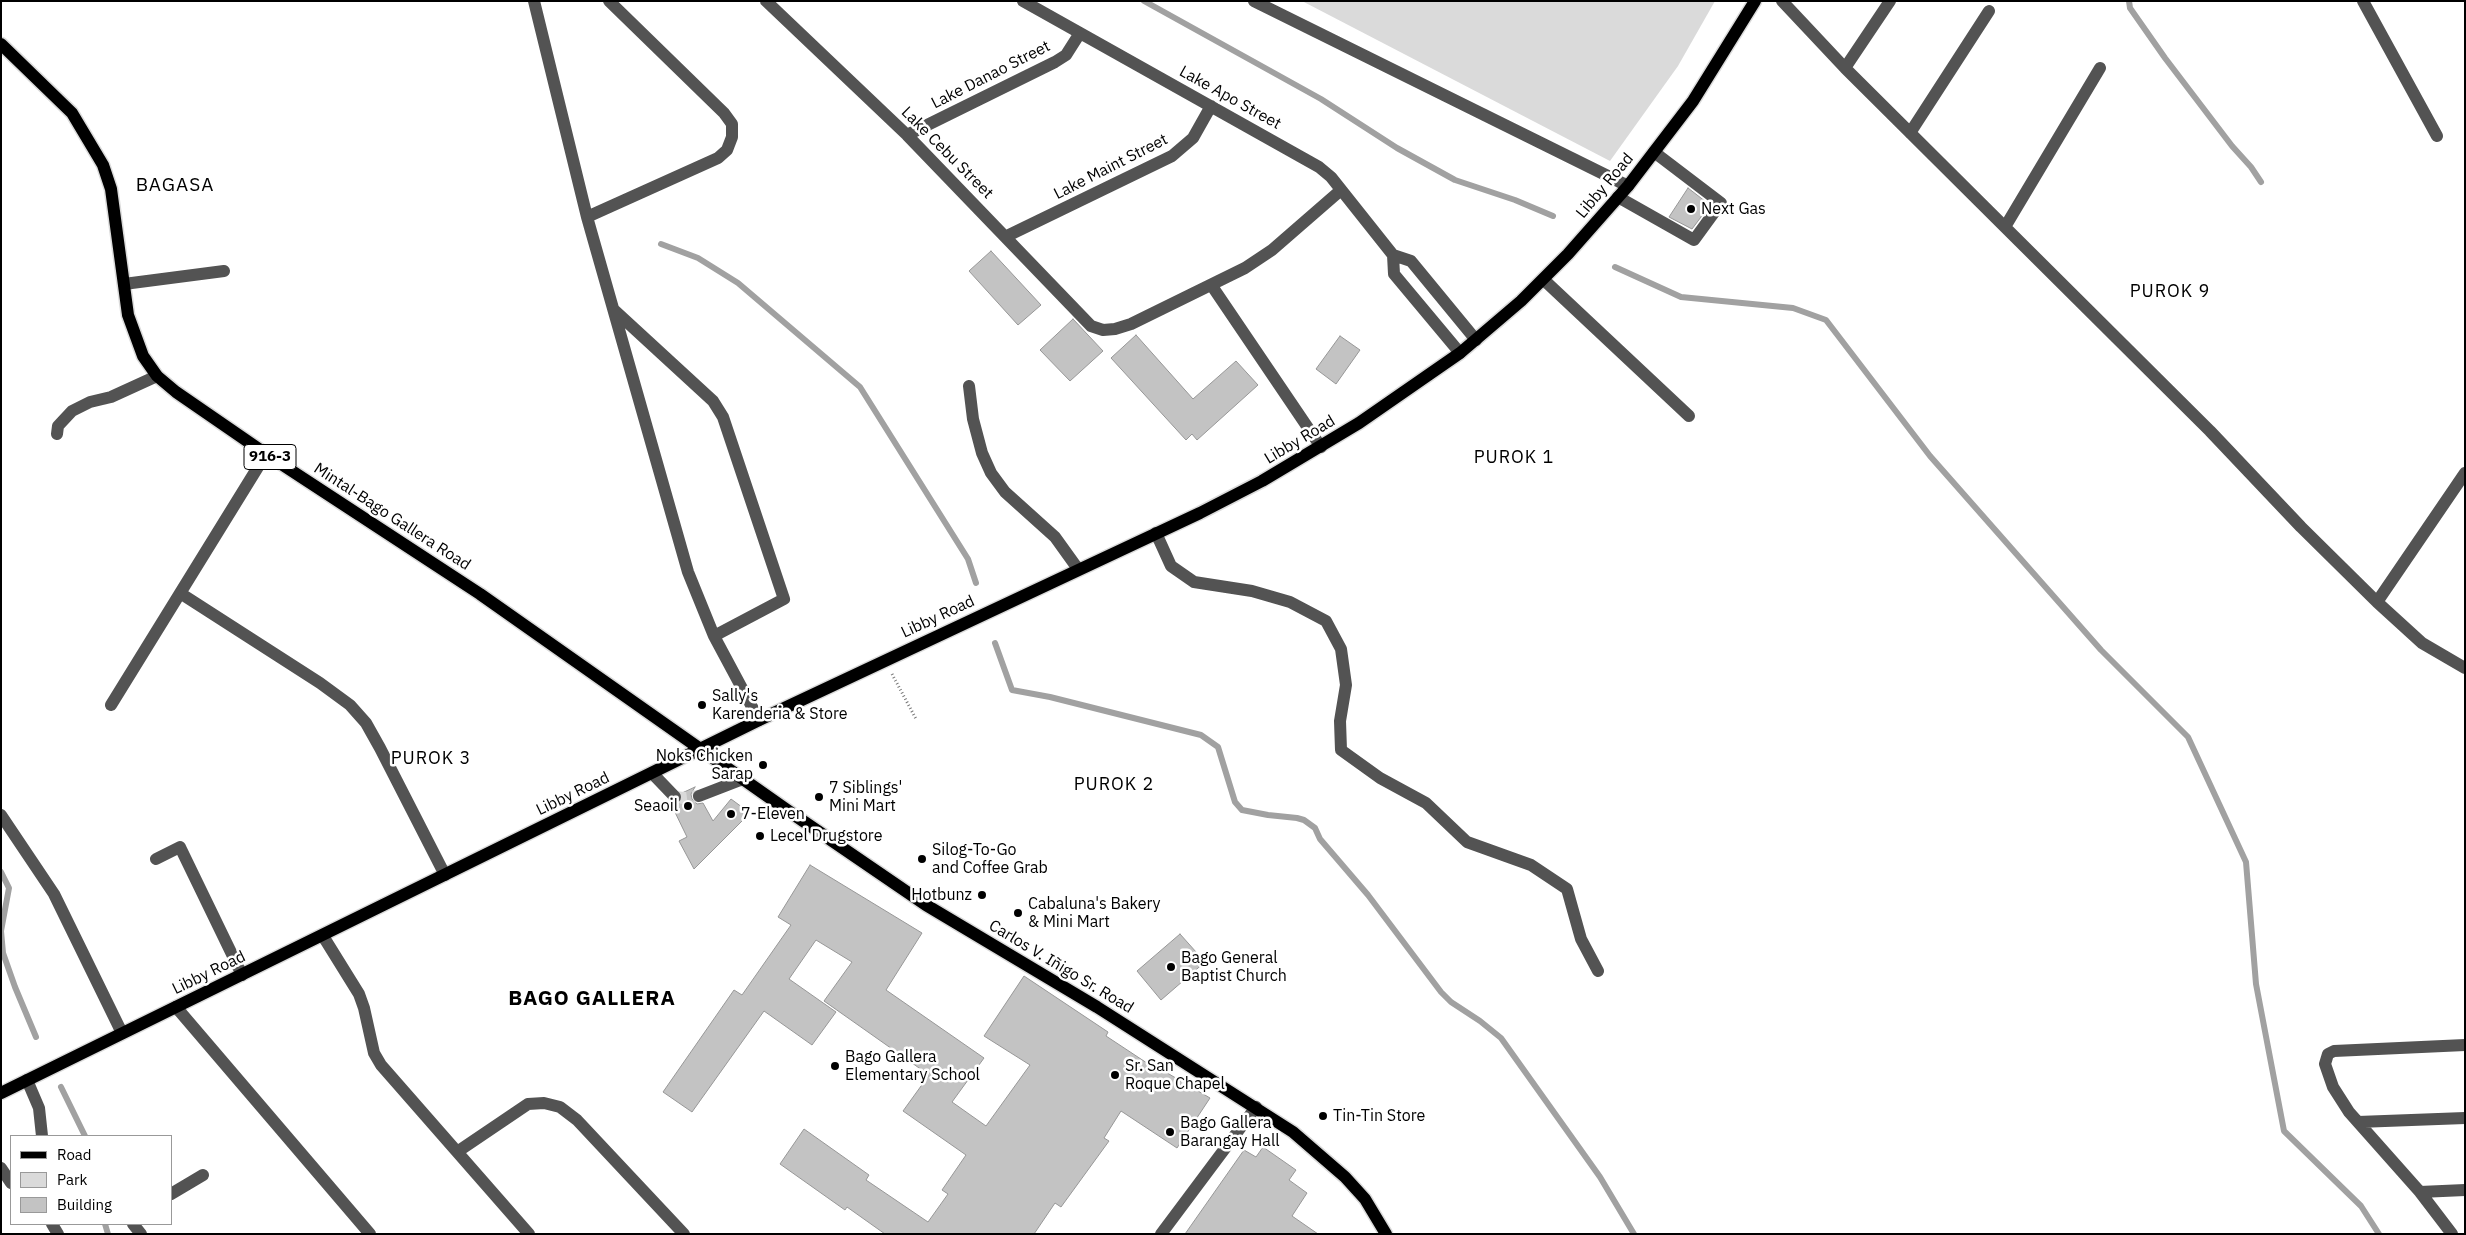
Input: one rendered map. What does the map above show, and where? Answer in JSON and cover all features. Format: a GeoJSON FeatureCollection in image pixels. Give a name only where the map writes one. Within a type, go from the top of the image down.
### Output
{"type":"FeatureCollection","features":[{"type":"Feature","properties":{"kind":"main road","name":"Libby Road"},"geometry":{"type":"LineString","coordinates":[[1,1093],[323,936],[700,748],[1156,533],[1262,481],[1321,447],[1397,399],[1460,352],[1544,280],[1628,186],[1693,101],[1755,1]]}},
{"type":"Feature","properties":{"kind":"main road","name":"Mintal-Bago Gallera Road"},"geometry":{"type":"LineString","coordinates":[[1,44],[72,113],[96,150],[110,188],[134,337],[143,356],[157,376],[176,392],[266,454],[480,594],[700,748]]}},
{"type":"Feature","properties":{"kind":"main road","name":"Carlos V. Iñigo Sr. Road"},"geometry":{"type":"LineString","coordinates":[[700,748],[926,905],[1097,1007],[1294,1132],[1345,1177],[1365,1199],[1386,1234]]}},
{"type":"Feature","properties":{"kind":"street"},"geometry":{"type":"LineString","coordinates":[[534,1],[587,217],[688,572],[714,636],[759,720]]}},
{"type":"Feature","properties":{"kind":"street"},"geometry":{"type":"LineString","coordinates":[[587,217],[718,158],[727,150],[732,138],[732,124],[724,113],[609,1]]}},
{"type":"Feature","properties":{"kind":"street","name":"Lake Cebu Street"},"geometry":{"type":"LineString","coordinates":[[766,1],[908,135],[1007,236],[1091,326],[1103,330],[1116,329],[1212,286]]}},
{"type":"Feature","properties":{"kind":"street","name":"Lake Apo Street"},"geometry":{"type":"LineString","coordinates":[[1023,1],[1319,166],[1394,255],[1411,260],[1476,340]]}},
{"type":"Feature","properties":{"kind":"street"},"geometry":{"type":"LineString","coordinates":[[1254,1],[1628,186]]}},
{"type":"Feature","properties":{"kind":"street"},"geometry":{"type":"LineString","coordinates":[[1782,1],[1845,68],[2377,602],[2422,643],[2465,668]]}},
{"type":"Feature","properties":{"kind":"street"},"geometry":{"type":"LineString","coordinates":[[1845,68],[1890,1]]}},
{"type":"Feature","properties":{"kind":"street"},"geometry":{"type":"LineString","coordinates":[[2363,1],[2436,136]]}},
{"type":"Feature","properties":{"kind":"street"},"geometry":{"type":"LineString","coordinates":[[1910,133],[1989,11]]}},
{"type":"Feature","properties":{"kind":"street","name":"Lake Danao Street"},"geometry":{"type":"LineString","coordinates":[[908,135],[1055,62],[1066,55],[1080,33]]}},
{"type":"Feature","properties":{"kind":"street"},"geometry":{"type":"LineString","coordinates":[[2005,227],[2100,68]]}},
{"type":"Feature","properties":{"kind":"street","name":"Lake Maint Street"},"geometry":{"type":"LineString","coordinates":[[1007,236],[1172,156],[1193,138],[1211,106]]}},
{"type":"Feature","properties":{"kind":"street"},"geometry":{"type":"LineString","coordinates":[[1618,197],[1694,240],[1721,203],[1654,152]]}},
{"type":"Feature","properties":{"kind":"street"},"geometry":{"type":"LineString","coordinates":[[1321,447],[1212,286],[1245,268],[1272,250],[1341,190]]}},
{"type":"Feature","properties":{"kind":"street","name":"Lake Apo Street"},"geometry":{"type":"LineString","coordinates":[[1394,255],[1394,274],[1460,352]]}},
{"type":"Feature","properties":{"kind":"street"},"geometry":{"type":"LineString","coordinates":[[124,284],[224,271]]}},
{"type":"Feature","properties":{"kind":"street"},"geometry":{"type":"LineString","coordinates":[[1544,280],[1689,416]]}},
{"type":"Feature","properties":{"kind":"street"},"geometry":{"type":"LineString","coordinates":[[614,310],[713,401],[723,417],[784,599],[714,636]]}},
{"type":"Feature","properties":{"kind":"street"},"geometry":{"type":"LineString","coordinates":[[57,434],[58,426],[72,411],[90,402],[111,397],[157,376]]}},
{"type":"Feature","properties":{"kind":"street"},"geometry":{"type":"LineString","coordinates":[[969,386],[973,419],[982,453],[991,473],[1006,492],[1055,537],[1078,569]]}},
{"type":"Feature","properties":{"kind":"street"},"geometry":{"type":"LineString","coordinates":[[111,705],[266,454]]}},
{"type":"Feature","properties":{"kind":"street"},"geometry":{"type":"LineString","coordinates":[[2377,602],[2465,473]]}},
{"type":"Feature","properties":{"kind":"street"},"geometry":{"type":"LineString","coordinates":[[1156,533],[1171,566],[1194,582],[1252,591],[1290,602],[1326,622],[1341,649],[1346,685],[1340,721],[1341,750],[1380,778],[1426,803],[1466,842],[1531,865],[1566,889],[1581,939],[1598,970]]}},
{"type":"Feature","properties":{"kind":"street"},"geometry":{"type":"LineString","coordinates":[[180,593],[320,683],[350,706],[366,723],[445,875]]}},
{"type":"Feature","properties":{"kind":"street"},"geometry":{"type":"LineString","coordinates":[[652,773],[675,797]]}},
{"type":"Feature","properties":{"kind":"street"},"geometry":{"type":"LineString","coordinates":[[699,796],[743,779]]}},
{"type":"Feature","properties":{"kind":"street"},"geometry":{"type":"LineString","coordinates":[[1,815],[54,894],[122,1033]]}},
{"type":"Feature","properties":{"kind":"street"},"geometry":{"type":"LineString","coordinates":[[156,859],[180,847],[242,975]]}},
{"type":"Feature","properties":{"kind":"street"},"geometry":{"type":"LineString","coordinates":[[323,936],[359,994],[374,1053],[381,1065],[529,1234]]}},
{"type":"Feature","properties":{"kind":"street"},"geometry":{"type":"LineString","coordinates":[[176,1007],[370,1234]]}},
{"type":"Feature","properties":{"kind":"street"},"geometry":{"type":"LineString","coordinates":[[2452,1234],[2420,1192],[2358,1122],[2333,1087],[2326,1073],[2325,1064],[2328,1054],[2334,1051],[2465,1045]]}},
{"type":"Feature","properties":{"kind":"street"},"geometry":{"type":"LineString","coordinates":[[27,1080],[39,1108],[42,1135]]}},
{"type":"Feature","properties":{"kind":"street"},"geometry":{"type":"LineString","coordinates":[[457,1152],[528,1104],[544,1103],[560,1107],[577,1120],[684,1234]]}},
{"type":"Feature","properties":{"kind":"street"},"geometry":{"type":"LineString","coordinates":[[1161,1234],[1256,1107]]}},
{"type":"Feature","properties":{"kind":"street"},"geometry":{"type":"LineString","coordinates":[[2358,1122],[2465,1118]]}},
{"type":"Feature","properties":{"kind":"street"},"geometry":{"type":"LineString","coordinates":[[5,1168],[10,1180]]}},
{"type":"Feature","properties":{"kind":"street"},"geometry":{"type":"LineString","coordinates":[[172,1193],[203,1175]]}},
{"type":"Feature","properties":{"kind":"street"},"geometry":{"type":"LineString","coordinates":[[2420,1192],[2465,1190]]}},
{"type":"Feature","properties":{"kind":"path"},"geometry":{"type":"LineString","coordinates":[[884,660],[916,719]]}},
{"type":"Feature","properties":{"kind":"green space"},"geometry":{"type":"Polygon","coordinates":[[[1302,1],[1715,1],[1678,66],[1610,161],[1302,1]]]}},
{"type":"Feature","properties":{"kind":"building","name":"Next Gas"},"geometry":{"type":"Polygon","coordinates":[[[1688,188],[1710,205],[1692,229],[1669,217],[1688,188]]]}},
{"type":"Feature","properties":{"kind":"building"},"geometry":{"type":"Polygon","coordinates":[[[991,251],[1041,305],[1018,325],[969,271],[991,251]]]}},
{"type":"Feature","properties":{"kind":"building"},"geometry":{"type":"Polygon","coordinates":[[[1073,319],[1103,351],[1070,381],[1040,350],[1073,319]]]}},
{"type":"Feature","properties":{"kind":"building"},"geometry":{"type":"Polygon","coordinates":[[[1136,335],[1193,399],[1236,361],[1258,385],[1197,440],[1192,434],[1186,440],[1111,358],[1136,335]]]}},
{"type":"Feature","properties":{"kind":"building"},"geometry":{"type":"Polygon","coordinates":[[[1340,336],[1360,350],[1336,384],[1316,369],[1340,336]]]}},
{"type":"Feature","properties":{"kind":"building"},"geometry":{"type":"Polygon","coordinates":[[[695,787],[691,794],[692,799],[697,804],[703,803],[713,821],[731,799],[750,813],[694,869],[679,841],[687,837],[671,804],[680,803],[683,799],[682,793],[695,787]]]}},
{"type":"Feature","properties":{"kind":"building"},"geometry":{"type":"Polygon","coordinates":[[[810,865],[922,933],[886,990],[984,1058],[952,1102],[986,1126],[1030,1065],[984,1036],[1024,976],[1108,1032],[1106,1036],[1156,1069],[1157,1067],[1210,1098],[1177,1148],[1121,1111],[1104,1138],[1109,1141],[1061,1207],[1055,1203],[1034,1234],[885,1234],[847,1207],[845,1210],[780,1164],[804,1129],[869,1175],[866,1180],[928,1222],[948,1194],[942,1190],[966,1155],[903,1111],[929,1075],[824,1001],[852,962],[816,940],[789,979],[836,1012],[812,1045],[764,1011],[692,1112],[663,1092],[734,990],[742,995],[791,925],[778,917],[810,865]]]}},
{"type":"Feature","properties":{"kind":"building","name":"Bago General Baptist Church"},"geometry":{"type":"Polygon","coordinates":[[[1180,934],[1205,962],[1161,1000],[1137,971],[1180,934]]]}},
{"type":"Feature","properties":{"kind":"building"},"geometry":{"type":"Polygon","coordinates":[[[1263,1147],[1296,1170],[1289,1180],[1307,1193],[1292,1216],[1318,1234],[1185,1234],[1244,1150],[1256,1157],[1263,1147]]]}},
{"type":"Feature","properties":{"kind":"waterway"},"geometry":{"type":"LineString","coordinates":[[1144,1],[1321,99],[1397,148],[1455,180],[1515,200],[1553,216]]}},
{"type":"Feature","properties":{"kind":"waterway"},"geometry":{"type":"LineString","coordinates":[[2129,1],[2130,8],[2165,58],[2261,182]]}},
{"type":"Feature","properties":{"kind":"waterway"},"geometry":{"type":"LineString","coordinates":[[661,244],[698,258],[738,283],[860,387],[968,559],[976,583]]}},
{"type":"Feature","properties":{"kind":"waterway"},"geometry":{"type":"LineString","coordinates":[[1615,267],[1681,297],[1793,308],[1826,320],[1930,456],[2101,650],[2188,737],[2246,862],[2256,984],[2284,1131],[2361,1206],[2379,1234]]}},
{"type":"Feature","properties":{"kind":"waterway"},"geometry":{"type":"LineString","coordinates":[[995,643],[1012,690],[1050,697],[1201,735],[1218,747],[1235,802],[1242,810],[1297,818],[1304,820],[1315,828],[1320,839],[1368,895],[1441,992],[1451,1002],[1480,1021],[1501,1038],[1600,1177],[1634,1234]]}},
{"type":"Feature","properties":{"kind":"waterway"},"geometry":{"type":"LineString","coordinates":[[1,872],[9,888],[1,931],[3,953],[36,1037]]}},
{"type":"Feature","properties":{"kind":"waterway"},"geometry":{"type":"LineString","coordinates":[[61,1087],[85,1135]]}},
{"type":"Feature","properties":{"kind":"waterway"},"geometry":{"type":"LineString","coordinates":[[105,1225],[108,1234]]}},
{"type":"Feature","properties":{"kind":"tunnel"},"geometry":{"type":"LineString","coordinates":[[675,797],[699,796]]}},
{"type":"Feature","properties":{"kind":"place","name":"Next Gas"},"geometry":{"type":"Point","coordinates":[1691,209]}},
{"type":"Feature","properties":{"kind":"place","name":"Sally's Karenderia & Store"},"geometry":{"type":"Point","coordinates":[702,705]}},
{"type":"Feature","properties":{"kind":"place","name":"Noks Chicken Sarap"},"geometry":{"type":"Point","coordinates":[763,765]}},
{"type":"Feature","properties":{"kind":"place","name":"7 Siblings' Mini Mart"},"geometry":{"type":"Point","coordinates":[819,797]}},
{"type":"Feature","properties":{"kind":"place","name":"Seaoil"},"geometry":{"type":"Point","coordinates":[688,806]}},
{"type":"Feature","properties":{"kind":"place","name":"7-Eleven"},"geometry":{"type":"Point","coordinates":[731,814]}},
{"type":"Feature","properties":{"kind":"place","name":"Lecel Drugstore"},"geometry":{"type":"Point","coordinates":[760,836]}},
{"type":"Feature","properties":{"kind":"place","name":"Silog-To-Go and Coffee Grab"},"geometry":{"type":"Point","coordinates":[922,859]}},
{"type":"Feature","properties":{"kind":"place","name":"Hotbunz"},"geometry":{"type":"Point","coordinates":[982,895]}},
{"type":"Feature","properties":{"kind":"place","name":"Cabaluna's Bakery & Mini Mart"},"geometry":{"type":"Point","coordinates":[1018,913]}},
{"type":"Feature","properties":{"kind":"place","name":"Bago General Baptist Church"},"geometry":{"type":"Point","coordinates":[1171,967]}},
{"type":"Feature","properties":{"kind":"place","name":"Bago Gallera Elementary School"},"geometry":{"type":"Point","coordinates":[835,1066]}},
{"type":"Feature","properties":{"kind":"place","name":"Sr. San Roque Chapel"},"geometry":{"type":"Point","coordinates":[1115,1075]}},
{"type":"Feature","properties":{"kind":"place","name":"Tin-Tin Store"},"geometry":{"type":"Point","coordinates":[1323,1116]}},
{"type":"Feature","properties":{"kind":"place","name":"Bago Gallera Barangay Hall"},"geometry":{"type":"Point","coordinates":[1170,1132]}},
{"type":"Feature","properties":{"kind":"district","name":"BAGASA"},"geometry":{"type":"Point","coordinates":[175,186]}},
{"type":"Feature","properties":{"kind":"district","name":"PUROK 9"},"geometry":{"type":"Point","coordinates":[2170,292]}},
{"type":"Feature","properties":{"kind":"district","name":"PUROK 1"},"geometry":{"type":"Point","coordinates":[1514,458]}},
{"type":"Feature","properties":{"kind":"district","name":"PUROK 3"},"geometry":{"type":"Point","coordinates":[431,759]}},
{"type":"Feature","properties":{"kind":"district","name":"PUROK 2"},"geometry":{"type":"Point","coordinates":[1114,785]}},
{"type":"Feature","properties":{"kind":"district","name":"BAGO GALLERA"},"geometry":{"type":"Point","coordinates":[592,999]}}]}
